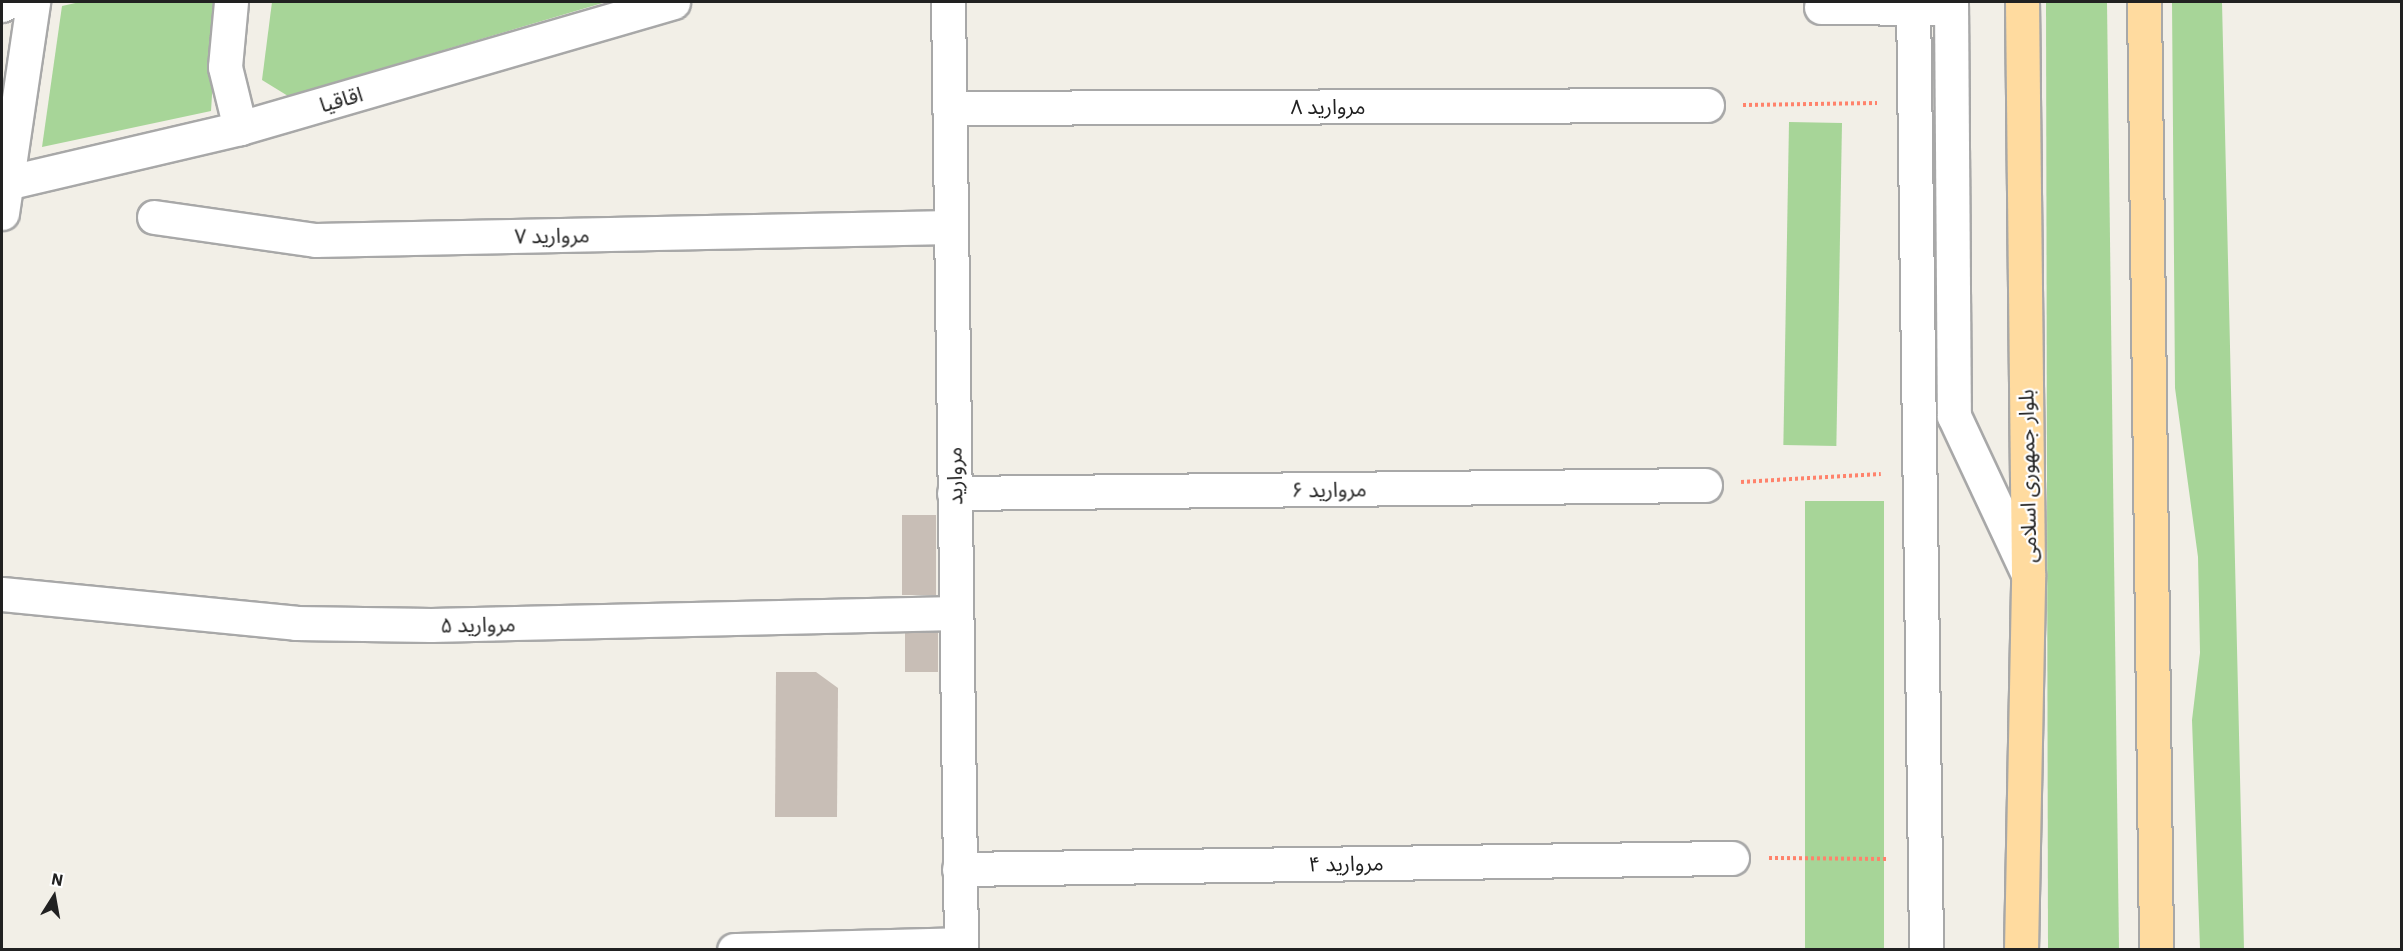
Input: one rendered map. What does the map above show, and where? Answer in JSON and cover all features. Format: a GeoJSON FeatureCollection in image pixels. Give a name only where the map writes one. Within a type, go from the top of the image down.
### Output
{"type":"FeatureCollection","features":[{"type":"Feature","properties":{"kind":"main road","name":"بلوار جمهوری اسلامی"},"geometry":{"type":"LineString","coordinates":[[2021,950],[2028,574],[2022,2]]}},
{"type":"Feature","properties":{"kind":"main road"},"geometry":{"type":"LineString","coordinates":[[2144,2],[2156,950]]}},
{"type":"Feature","properties":{"kind":"street"},"geometry":{"type":"LineString","coordinates":[[2,5],[8,2]]}},
{"type":"Feature","properties":{"kind":"street"},"geometry":{"type":"LineString","coordinates":[[3,194],[33,2]]}},
{"type":"Feature","properties":{"kind":"street"},"geometry":{"type":"LineString","coordinates":[[231,2],[225,67],[240,128]]}},
{"type":"Feature","properties":{"kind":"street","name":"اقاقیا"},"geometry":{"type":"LineString","coordinates":[[3,194],[240,128],[673,2]]}},
{"type":"Feature","properties":{"kind":"street","name":"مروارید"},"geometry":{"type":"LineString","coordinates":[[948,2],[961,947]]}},
{"type":"Feature","properties":{"kind":"street"},"geometry":{"type":"LineString","coordinates":[[1913,5],[1926,950]]}},
{"type":"Feature","properties":{"kind":"street"},"geometry":{"type":"LineString","coordinates":[[1821,8],[1950,5],[1954,416],[2028,574]]}},
{"type":"Feature","properties":{"kind":"street","name":"مروارید ۸"},"geometry":{"type":"LineString","coordinates":[[949,108],[1707,105]]}},
{"type":"Feature","properties":{"kind":"street","name":"مروارید ۷"},"geometry":{"type":"LineString","coordinates":[[154,217],[315,240],[951,227]]}},
{"type":"Feature","properties":{"kind":"street","name":"مروارید ۶"},"geometry":{"type":"LineString","coordinates":[[954,493],[1705,485]]}},
{"type":"Feature","properties":{"kind":"street","name":"مروارید ۵"},"geometry":{"type":"LineString","coordinates":[[2,594],[296,623],[431,625],[956,613]]}},
{"type":"Feature","properties":{"kind":"street","name":"مروارید ۴"},"geometry":{"type":"LineString","coordinates":[[959,869],[1732,858]]}},
{"type":"Feature","properties":{"kind":"street"},"geometry":{"type":"LineString","coordinates":[[734,950],[961,947]]}},
{"type":"Feature","properties":{"kind":"path"},"geometry":{"type":"LineString","coordinates":[[1707,105],[1914,102]]}},
{"type":"Feature","properties":{"kind":"path"},"geometry":{"type":"LineString","coordinates":[[1705,485],[1918,472]]}},
{"type":"Feature","properties":{"kind":"path"},"geometry":{"type":"LineString","coordinates":[[1732,858],[1925,858]]}},
{"type":"Feature","properties":{"kind":"green space"},"geometry":{"type":"Polygon","coordinates":[[[80,2],[218,2],[211,111],[42,147],[62,6],[80,2]]]}},
{"type":"Feature","properties":{"kind":"green space"},"geometry":{"type":"Polygon","coordinates":[[[272,2],[606,2],[288,96],[262,80],[272,2]]]}},
{"type":"Feature","properties":{"kind":"green space"},"geometry":{"type":"Polygon","coordinates":[[[2046,2],[2107,2],[2119,949],[2048,949],[2046,2]]]}},
{"type":"Feature","properties":{"kind":"green space"},"geometry":{"type":"Polygon","coordinates":[[[2172,2],[2222,2],[2244,949],[2200,949],[2192,720],[2200,653],[2198,557],[2175,388],[2172,2]]]}},
{"type":"Feature","properties":{"kind":"green space"},"geometry":{"type":"Polygon","coordinates":[[[1789,122],[1842,123],[1836,446],[1783,445],[1789,122]]]}},
{"type":"Feature","properties":{"kind":"green space"},"geometry":{"type":"Polygon","coordinates":[[[1805,501],[1884,501],[1884,949],[1805,949],[1805,501]]]}},
{"type":"Feature","properties":{"kind":"building"},"geometry":{"type":"Polygon","coordinates":[[[902,515],[936,515],[936,595],[902,595],[902,515]]]}},
{"type":"Feature","properties":{"kind":"building"},"geometry":{"type":"Polygon","coordinates":[[[905,632],[938,632],[938,672],[905,672],[905,632]]]}},
{"type":"Feature","properties":{"kind":"building"},"geometry":{"type":"Polygon","coordinates":[[[776,672],[816,672],[838,688],[837,817],[775,817],[776,672]]]}}]}
